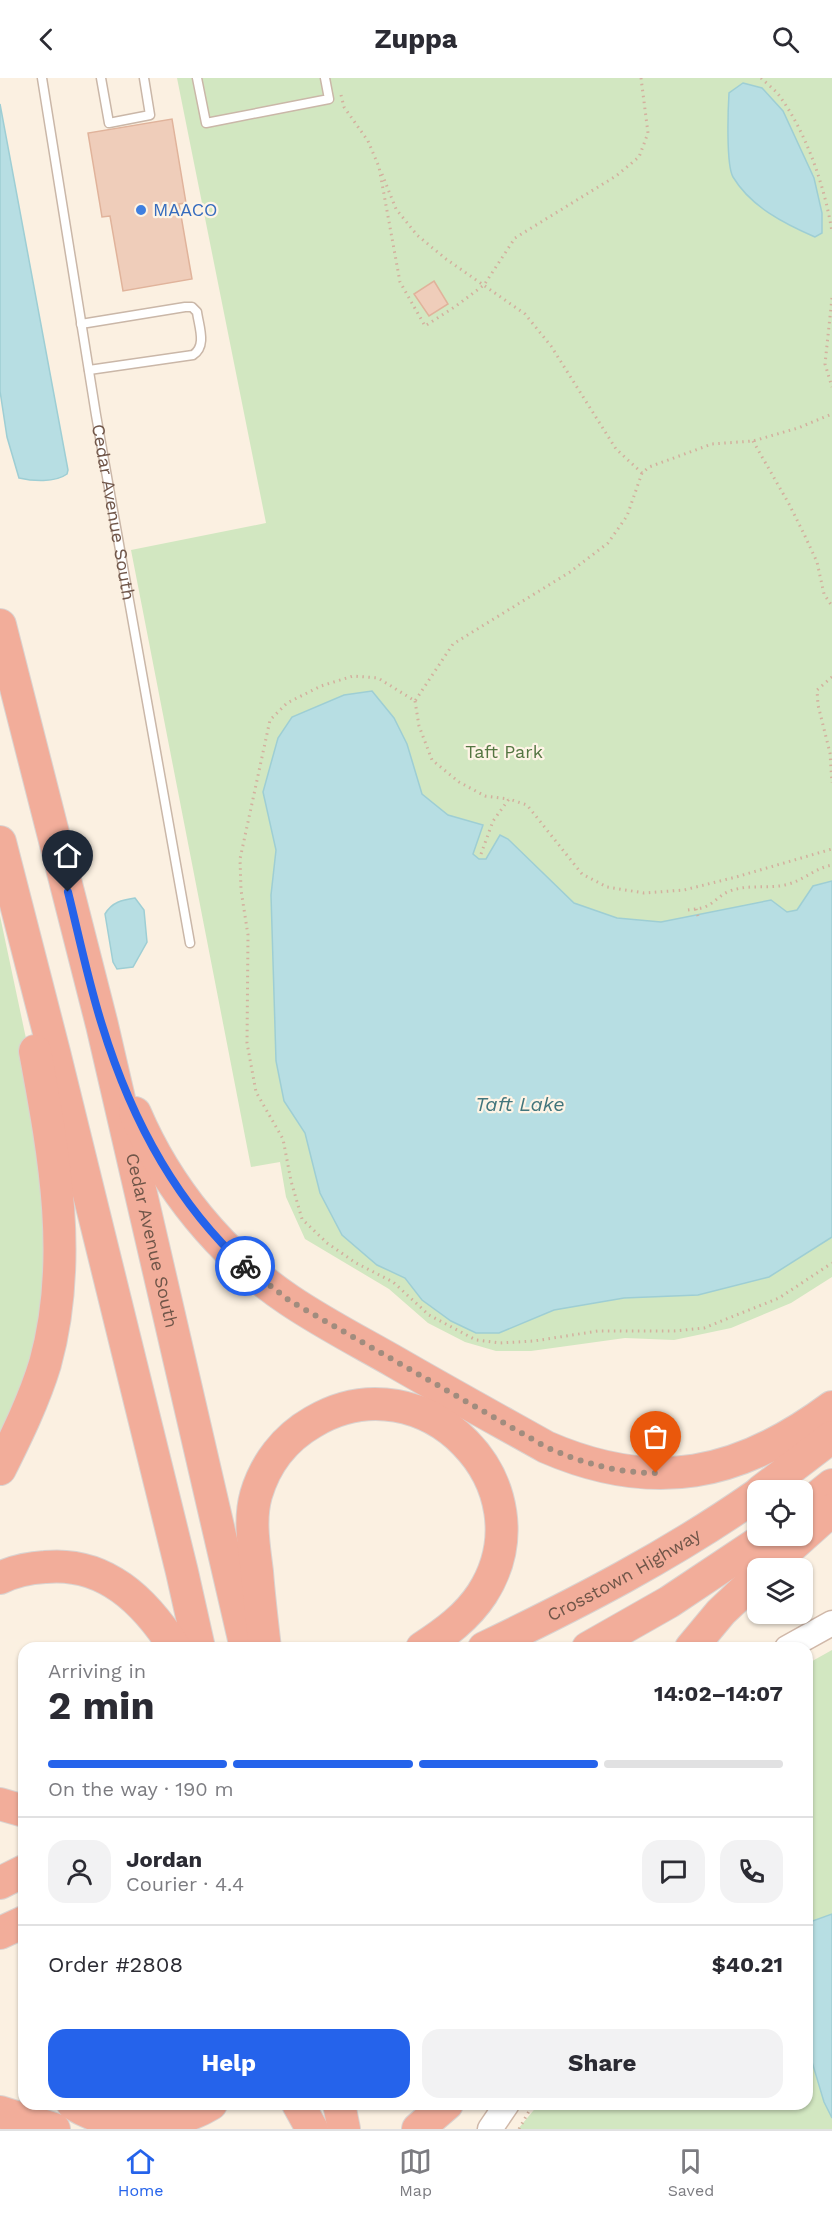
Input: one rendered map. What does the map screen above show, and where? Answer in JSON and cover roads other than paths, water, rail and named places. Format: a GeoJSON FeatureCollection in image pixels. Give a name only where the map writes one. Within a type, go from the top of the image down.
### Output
{"type":"FeatureCollection","features":[{"type":"Feature","properties":{"kind":"highway","name":"Cedar Avenue South"},"geometry":{"type":"LineString","coordinates":[[0,625],[102,1025],[245,1642]]}},
{"type":"Feature","properties":{"kind":"highway"},"geometry":{"type":"LineString","coordinates":[[0,1469],[26,1414],[44,1364],[57,1298],[60,1238],[54,1171],[1,845]]}},
{"type":"Feature","properties":{"kind":"highway"},"geometry":{"type":"LineString","coordinates":[[1,845],[120,1317],[198,1642]]}},
{"type":"Feature","properties":{"kind":"highway"},"geometry":{"type":"LineString","coordinates":[[102,1025],[127,1092],[158,1159],[181,1195],[207,1228],[233,1255],[257,1277],[290,1301],[546,1447],[576,1460],[605,1468],[638,1473],[674,1473],[708,1468],[763,1450],[788,1437],[832,1407]]}},
{"type":"Feature","properties":{"kind":"highway"},"geometry":{"type":"LineString","coordinates":[[264,1642],[253,1519],[255,1497],[262,1478],[270,1462],[285,1443],[303,1428],[322,1416],[345,1408],[368,1404],[392,1404],[441,1421],[471,1447],[494,1488],[501,1528],[499,1549],[492,1574],[482,1593],[466,1614],[431,1642]]}},
{"type":"Feature","properties":{"kind":"highway"},"geometry":{"type":"LineString","coordinates":[[775,1480],[832,1437]]}},
{"type":"Feature","properties":{"kind":"highway"},"geometry":{"type":"LineString","coordinates":[[813,1500],[832,1485]]}},
{"type":"Feature","properties":{"kind":"highway","name":"Crosstown Highway"},"geometry":{"type":"LineString","coordinates":[[496,1642],[624,1577],[717,1523],[747,1502]]}},
{"type":"Feature","properties":{"kind":"highway"},"geometry":{"type":"LineString","coordinates":[[778,1558],[832,1510]]}},
{"type":"Feature","properties":{"kind":"highway"},"geometry":{"type":"LineString","coordinates":[[599,1642],[669,1602],[753,1546]]}},
{"type":"Feature","properties":{"kind":"highway"},"geometry":{"type":"LineString","coordinates":[[0,1578],[30,1568],[53,1566],[76,1567],[96,1573],[133,1595],[171,1642]]}},
{"type":"Feature","properties":{"kind":"highway"},"geometry":{"type":"LineString","coordinates":[[696,1642],[721,1612],[747,1587]]}},
{"type":"Feature","properties":{"kind":"highway"},"geometry":{"type":"LineString","coordinates":[[0,1804],[18,1809]]}},
{"type":"Feature","properties":{"kind":"highway"},"geometry":{"type":"LineString","coordinates":[[0,1883],[18,1874]]}},
{"type":"Feature","properties":{"kind":"highway"},"geometry":{"type":"LineString","coordinates":[[0,1933],[18,1925]]}},
{"type":"Feature","properties":{"kind":"highway"},"geometry":{"type":"LineString","coordinates":[[82,2110],[98,2120],[136,2129],[154,2128],[176,2122],[202,2110]]}},
{"type":"Feature","properties":{"kind":"highway"},"geometry":{"type":"LineString","coordinates":[[299,2110],[302,2129]]}},
{"type":"Feature","properties":{"kind":"highway"},"geometry":{"type":"LineString","coordinates":[[301,2110],[312,2129]]}},
{"type":"Feature","properties":{"kind":"highway"},"geometry":{"type":"LineString","coordinates":[[340,2110],[344,2129]]}},
{"type":"Feature","properties":{"kind":"highway"},"geometry":{"type":"LineString","coordinates":[[418,2129],[440,2110]]}},
{"type":"Feature","properties":{"kind":"highway"},"geometry":{"type":"LineString","coordinates":[[448,2129],[458,2110]]}},
{"type":"Feature","properties":{"kind":"highway"},"geometry":{"type":"LineString","coordinates":[[0,2112],[54,2129]]}},
{"type":"Feature","properties":{"kind":"street"},"geometry":{"type":"LineString","coordinates":[[798,1642],[832,1623]]}},
{"type":"Feature","properties":{"kind":"street"},"geometry":{"type":"LineString","coordinates":[[490,2129],[503,2110]]}},
{"type":"Feature","properties":{"kind":"lane","name":"Cedar Avenue South"},"geometry":{"type":"LineString","coordinates":[[42,78],[81,324],[190,943]]}},
{"type":"Feature","properties":{"kind":"lane"},"geometry":{"type":"LineString","coordinates":[[101,78],[109,123],[150,115],[144,78]]}},
{"type":"Feature","properties":{"kind":"lane"},"geometry":{"type":"LineString","coordinates":[[197,78],[206,123],[330,99],[326,78]]}},
{"type":"Feature","properties":{"kind":"lane"},"geometry":{"type":"LineString","coordinates":[[81,324],[185,307],[192,307],[197,312],[202,345],[200,351],[193,355],[89,370]]}},
{"type":"Feature","properties":{"kind":"water"},"geometry":{"type":"Polygon","coordinates":[[[743,83],[762,88],[783,111],[814,178],[822,213],[822,233],[815,237],[759,206],[740,188],[733,177],[728,149],[729,93],[743,83]]]}},
{"type":"Feature","properties":{"kind":"water"},"geometry":{"type":"Polygon","coordinates":[[[0,104],[68,470],[67,474],[62,477],[50,480],[19,478],[7,437],[0,391],[0,104]]]}},
{"type":"Feature","properties":{"kind":"water","name":"Taft Lake"},"geometry":{"type":"Polygon","coordinates":[[[372,691],[394,718],[407,744],[422,794],[448,815],[483,825],[473,854],[479,859],[486,859],[500,835],[508,839],[574,903],[617,918],[661,922],[771,900],[787,912],[797,910],[813,886],[832,881],[832,1237],[769,1277],[698,1295],[624,1298],[554,1310],[499,1333],[476,1333],[451,1321],[422,1300],[405,1278],[377,1265],[342,1235],[320,1193],[305,1133],[284,1101],[276,1061],[271,895],[276,850],[263,792],[278,738],[292,717],[344,695],[372,691]]]}},
{"type":"Feature","properties":{"kind":"water"},"geometry":{"type":"Polygon","coordinates":[[[135,898],[144,910],[147,942],[133,967],[117,969],[113,962],[105,914],[118,902],[135,898]]]}},
{"type":"Feature","properties":{"kind":"water"},"geometry":{"type":"Polygon","coordinates":[[[832,1914],[832,2118],[824,2102],[813,2065],[813,1921],[832,1914]]]}},
{"type":"Feature","properties":{"kind":"place","name":"MAACO"},"geometry":{"type":"Point","coordinates":[141,210]}},
{"type":"Feature","properties":{"kind":"park label","name":"Taft Park"},"geometry":{"type":"Point","coordinates":[504,752]}}]}
